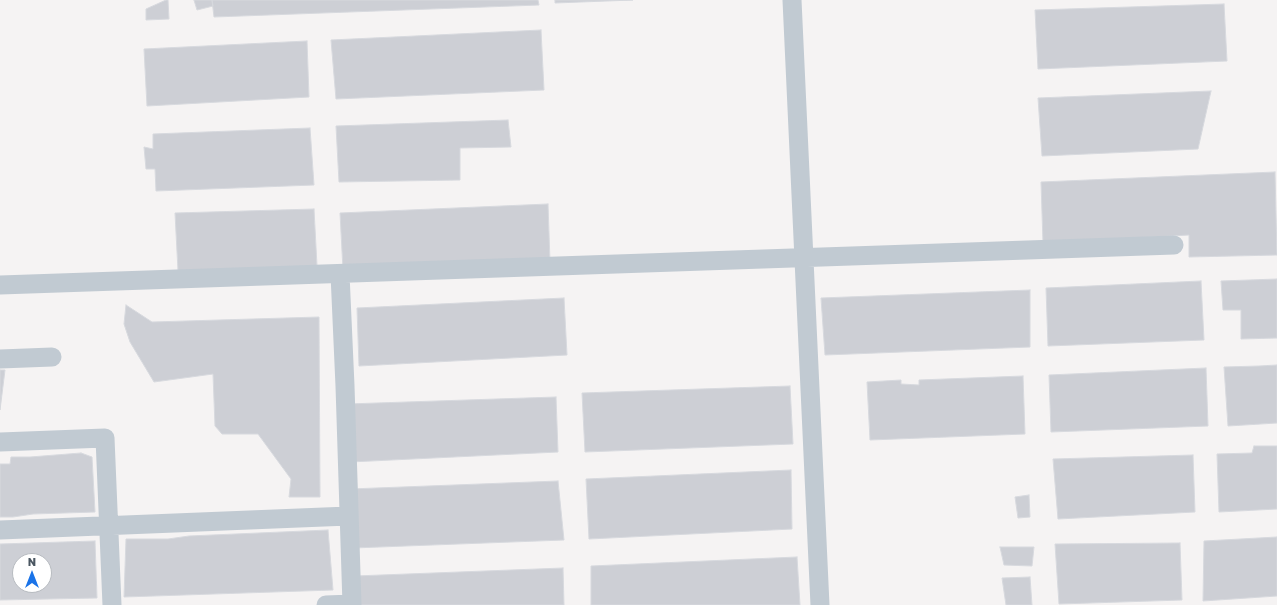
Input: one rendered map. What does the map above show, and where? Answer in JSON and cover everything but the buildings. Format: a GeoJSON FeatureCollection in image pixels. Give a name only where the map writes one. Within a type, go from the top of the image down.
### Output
{"type":"FeatureCollection","features":[{"type":"Feature","properties":{"kind":"street"},"geometry":{"type":"LineString","coordinates":[[792,0],[820,605]]}},
{"type":"Feature","properties":{"kind":"street"},"geometry":{"type":"LineString","coordinates":[[0,285],[1174,245]]}},
{"type":"Feature","properties":{"kind":"street"},"geometry":{"type":"LineString","coordinates":[[326,605],[352,604],[340,274]]}},
{"type":"Feature","properties":{"kind":"street"},"geometry":{"type":"LineString","coordinates":[[0,359],[52,357]]}},
{"type":"Feature","properties":{"kind":"street"},"geometry":{"type":"LineString","coordinates":[[0,442],[105,438],[112,605]]}},
{"type":"Feature","properties":{"kind":"street"},"geometry":{"type":"LineString","coordinates":[[0,530],[349,516]]}}]}
